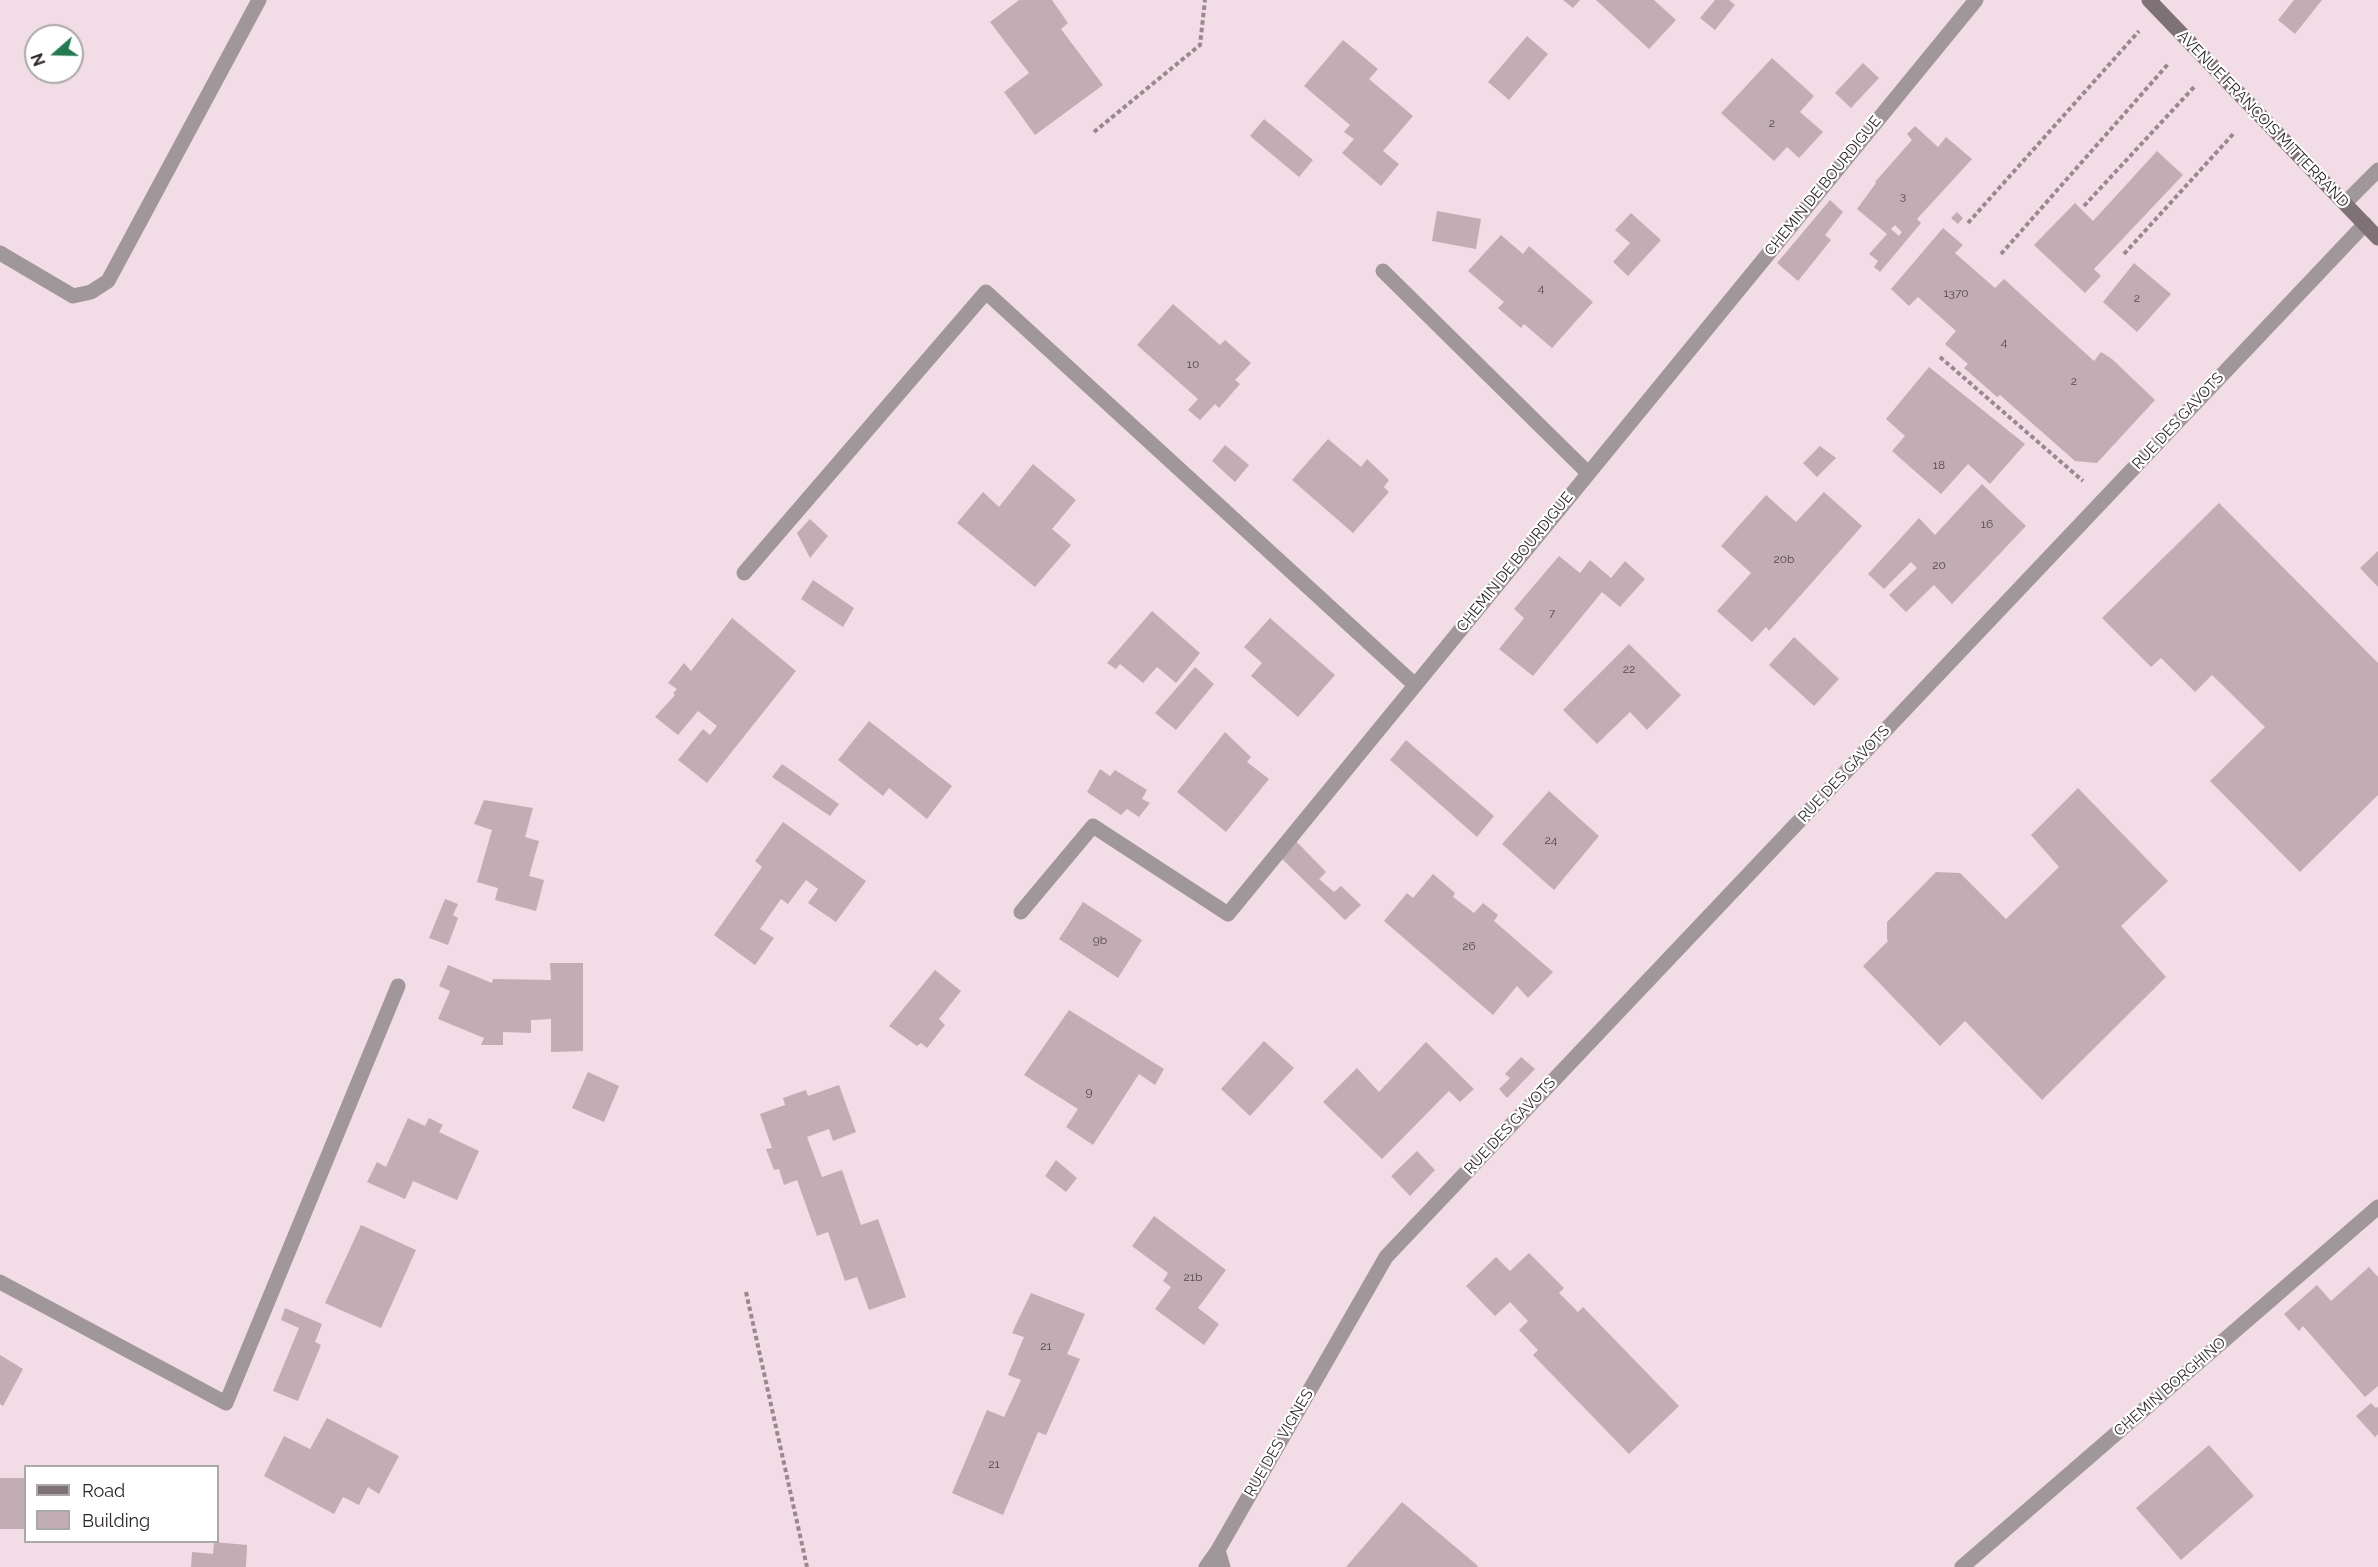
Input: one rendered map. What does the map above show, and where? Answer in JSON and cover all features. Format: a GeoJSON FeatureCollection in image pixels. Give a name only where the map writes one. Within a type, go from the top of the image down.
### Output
{"type":"FeatureCollection","features":[{"type":"Feature","properties":{"kind":"main road","name":"AVENUE FRANÇOIS MITTERRAND"},"geometry":{"type":"LineString","coordinates":[[2154,5],[2378,238]]}},
{"type":"Feature","properties":{"kind":"street"},"geometry":{"type":"LineString","coordinates":[[0,253],[73,296],[91,292],[108,281],[259,0]]}},
{"type":"Feature","properties":{"kind":"street","name":"CHEMIN DE BOURDIGUE"},"geometry":{"type":"LineString","coordinates":[[1021,912],[1093,826],[1228,914],[1976,0]]}},
{"type":"Feature","properties":{"kind":"street"},"geometry":{"type":"LineString","coordinates":[[2345,203],[2378,170]]}},
{"type":"Feature","properties":{"kind":"street","name":"RUE DES GAVOTS"},"geometry":{"type":"LineString","coordinates":[[1340,1336],[1386,1257],[2365,224]]}},
{"type":"Feature","properties":{"kind":"street"},"geometry":{"type":"LineString","coordinates":[[1383,271],[1588,473]]}},
{"type":"Feature","properties":{"kind":"street"},"geometry":{"type":"LineString","coordinates":[[744,573],[987,292],[1415,685]]}},
{"type":"Feature","properties":{"kind":"street"},"geometry":{"type":"LineString","coordinates":[[0,1282],[226,1403],[398,986]]}},
{"type":"Feature","properties":{"kind":"street","name":"CHEMIN BORGHINO"},"geometry":{"type":"LineString","coordinates":[[1962,1567],[2378,1207]]}},
{"type":"Feature","properties":{"kind":"street","name":"RUE DES VIGNES"},"geometry":{"type":"LineString","coordinates":[[1206,1567],[1218,1550],[1340,1336]]}},
{"type":"Feature","properties":{"kind":"street"},"geometry":{"type":"LineString","coordinates":[[1218,1550],[1223,1567]]}},
{"type":"Feature","properties":{"kind":"path"},"geometry":{"type":"LineString","coordinates":[[1094,132],[1200,45],[1205,0]]}},
{"type":"Feature","properties":{"kind":"path"},"geometry":{"type":"LineString","coordinates":[[1968,223],[2154,5]]}},
{"type":"Feature","properties":{"kind":"path"},"geometry":{"type":"LineString","coordinates":[[2001,254],[2188,41]]}},
{"type":"Feature","properties":{"kind":"path"},"geometry":{"type":"LineString","coordinates":[[2085,206],[2213,67]]}},
{"type":"Feature","properties":{"kind":"path"},"geometry":{"type":"LineString","coordinates":[[2124,254],[2255,110]]}},
{"type":"Feature","properties":{"kind":"path"},"geometry":{"type":"LineString","coordinates":[[1940,357],[2104,500]]}},
{"type":"Feature","properties":{"kind":"path"},"geometry":{"type":"LineString","coordinates":[[746,1292],[807,1567]]}},
{"type":"Feature","properties":{"kind":"building"},"geometry":{"type":"Polygon","coordinates":[[[1019,0],[1052,0],[1068,23],[1061,29],[1103,85],[1035,135],[1004,92],[1029,73],[990,22],[1019,0]]]}},
{"type":"Feature","properties":{"kind":"building"},"geometry":{"type":"Polygon","coordinates":[[[1563,0],[1580,0],[1573,8],[1563,0]]]}},
{"type":"Feature","properties":{"kind":"building"},"geometry":{"type":"Polygon","coordinates":[[[1596,0],[1654,0],[1676,20],[1649,49],[1596,0]]]}},
{"type":"Feature","properties":{"kind":"building"},"geometry":{"type":"Polygon","coordinates":[[[1715,0],[1729,0],[1735,5],[1715,30],[1700,18],[1715,0]]]}},
{"type":"Feature","properties":{"kind":"building"},"geometry":{"type":"Polygon","coordinates":[[[2294,0],[2322,0],[2295,34],[2278,20],[2294,0]]]}},
{"type":"Feature","properties":{"kind":"building"},"geometry":{"type":"Polygon","coordinates":[[[1527,36],[1548,54],[1509,100],[1488,82],[1527,36]]]}},
{"type":"Feature","properties":{"kind":"building"},"geometry":{"type":"Polygon","coordinates":[[[1343,40],[1378,69],[1369,79],[1413,116],[1383,151],[1399,164],[1381,186],[1342,153],[1354,139],[1344,132],[1350,125],[1304,86],[1343,40]]]}},
{"type":"Feature","properties":{"kind":"building"},"geometry":{"type":"Polygon","coordinates":[[[1772,58],[1814,96],[1800,112],[1823,132],[1799,158],[1787,147],[1774,161],[1721,113],[1772,58]]]}},
{"type":"Feature","properties":{"kind":"building"},"geometry":{"type":"Polygon","coordinates":[[[1863,63],[1879,78],[1851,108],[1835,93],[1863,63]]]}},
{"type":"Feature","properties":{"kind":"building"},"geometry":{"type":"Polygon","coordinates":[[[1264,119],[1313,160],[1299,177],[1250,136],[1264,119]]]}},
{"type":"Feature","properties":{"kind":"building"},"geometry":{"type":"Polygon","coordinates":[[[1915,126],[1938,147],[1946,137],[1972,159],[1917,219],[1921,223],[1880,272],[1874,267],[1878,261],[1869,254],[1887,234],[1857,209],[1875,182],[1912,140],[1907,134],[1915,126]],[[1895,225],[1891,229],[1899,236],[1902,232],[1895,225]]]}},
{"type":"Feature","properties":{"kind":"building"},"geometry":{"type":"Polygon","coordinates":[[[2157,151],[2183,175],[2094,269],[2101,276],[2085,293],[2034,245],[2075,203],[2093,221],[2157,151]]]}},
{"type":"Feature","properties":{"kind":"building"},"geometry":{"type":"Polygon","coordinates":[[[1830,200],[1843,212],[1825,235],[1831,240],[1798,281],[1777,263],[1830,200]]]}},
{"type":"Feature","properties":{"kind":"building"},"geometry":{"type":"Polygon","coordinates":[[[1437,211],[1481,219],[1476,249],[1432,241],[1437,211]]]}},
{"type":"Feature","properties":{"kind":"building"},"geometry":{"type":"Polygon","coordinates":[[[1957,212],[1963,218],[1958,224],[1951,218],[1957,212]]]}},
{"type":"Feature","properties":{"kind":"building"},"geometry":{"type":"Polygon","coordinates":[[[1631,213],[1661,240],[1628,276],[1613,262],[1630,243],[1615,230],[1631,213]]]}},
{"type":"Feature","properties":{"kind":"building"},"geometry":{"type":"Polygon","coordinates":[[[1943,228],[1963,245],[1955,253],[1995,288],[2004,279],[2094,361],[2101,352],[2112,359],[2155,400],[2097,463],[2075,461],[2000,395],[1997,397],[1964,368],[1968,364],[1945,344],[1956,331],[1918,297],[1909,306],[1891,289],[1943,228]]]}},
{"type":"Feature","properties":{"kind":"building"},"geometry":{"type":"Polygon","coordinates":[[[1501,235],[1523,254],[1529,246],[1593,302],[1552,348],[1524,324],[1521,328],[1498,308],[1504,302],[1468,271],[1501,235]]]}},
{"type":"Feature","properties":{"kind":"building"},"geometry":{"type":"Polygon","coordinates":[[[2134,263],[2171,294],[2137,332],[2103,302],[2134,263]]]}},
{"type":"Feature","properties":{"kind":"building"},"geometry":{"type":"Polygon","coordinates":[[[1173,304],[1220,345],[1225,340],[1251,363],[1235,380],[1240,384],[1219,408],[1215,404],[1200,420],[1188,410],[1198,399],[1137,345],[1173,304]]]}},
{"type":"Feature","properties":{"kind":"building"},"geometry":{"type":"Polygon","coordinates":[[[1929,367],[2025,444],[1990,484],[1968,464],[1941,494],[1892,451],[1905,436],[1886,419],[1929,367]]]}},
{"type":"Feature","properties":{"kind":"building"},"geometry":{"type":"Polygon","coordinates":[[[1328,439],[1361,467],[1367,459],[1389,480],[1384,487],[1389,492],[1353,533],[1292,480],[1328,439]]]}},
{"type":"Feature","properties":{"kind":"building"},"geometry":{"type":"Polygon","coordinates":[[[1225,445],[1249,465],[1235,482],[1212,461],[1225,445]]]}},
{"type":"Feature","properties":{"kind":"building"},"geometry":{"type":"Polygon","coordinates":[[[1820,446],[1836,458],[1817,477],[1803,463],[1820,446]]]}},
{"type":"Feature","properties":{"kind":"building"},"geometry":{"type":"Polygon","coordinates":[[[1033,464],[1076,500],[1052,529],[1071,545],[1035,587],[957,523],[983,492],[999,507],[1033,464]]]}},
{"type":"Feature","properties":{"kind":"building"},"geometry":{"type":"Polygon","coordinates":[[[1982,484],[2026,526],[1952,604],[1934,585],[1906,612],[1889,595],[1917,568],[1911,562],[1884,589],[1868,574],[1919,518],[1935,535],[1982,484]]]}},
{"type":"Feature","properties":{"kind":"building"},"geometry":{"type":"Polygon","coordinates":[[[1824,492],[1862,526],[1769,631],[1766,627],[1752,642],[1717,611],[1751,573],[1721,546],[1766,495],[1796,522],[1824,492]]]}},
{"type":"Feature","properties":{"kind":"building"},"geometry":{"type":"Polygon","coordinates":[[[2219,503],[2378,663],[2378,795],[2300,872],[2210,781],[2265,727],[2212,675],[2195,692],[2161,658],[2151,667],[2102,618],[2219,503]]]}},
{"type":"Feature","properties":{"kind":"building"},"geometry":{"type":"Polygon","coordinates":[[[810,519],[828,536],[810,558],[797,533],[810,519]]]}},
{"type":"Feature","properties":{"kind":"building"},"geometry":{"type":"Polygon","coordinates":[[[2378,551],[2378,587],[2360,568],[2378,551]]]}},
{"type":"Feature","properties":{"kind":"building"},"geometry":{"type":"Polygon","coordinates":[[[1559,556],[1580,573],[1590,560],[1611,578],[1625,561],[1645,579],[1620,607],[1602,592],[1533,676],[1499,649],[1524,618],[1514,609],[1559,556]]]}},
{"type":"Feature","properties":{"kind":"building"},"geometry":{"type":"Polygon","coordinates":[[[813,580],[854,608],[843,627],[801,599],[813,580]]]}},
{"type":"Feature","properties":{"kind":"building"},"geometry":{"type":"Polygon","coordinates":[[[1152,611],[1200,653],[1176,683],[1157,667],[1143,683],[1120,664],[1116,669],[1107,663],[1152,611]]]}},
{"type":"Feature","properties":{"kind":"building"},"geometry":{"type":"Polygon","coordinates":[[[732,618],[796,671],[707,783],[678,760],[703,729],[710,735],[717,726],[698,711],[678,735],[655,717],[675,695],[673,693],[677,689],[668,683],[684,663],[691,671],[732,618]]]}},
{"type":"Feature","properties":{"kind":"building"},"geometry":{"type":"Polygon","coordinates":[[[1270,618],[1335,675],[1298,717],[1251,676],[1262,663],[1244,647],[1270,618]]]}},
{"type":"Feature","properties":{"kind":"building"},"geometry":{"type":"Polygon","coordinates":[[[1794,637],[1839,679],[1814,706],[1769,665],[1794,637]]]}},
{"type":"Feature","properties":{"kind":"building"},"geometry":{"type":"Polygon","coordinates":[[[1629,644],[1681,695],[1647,730],[1630,712],[1597,744],[1563,710],[1629,644]]]}},
{"type":"Feature","properties":{"kind":"building"},"geometry":{"type":"Polygon","coordinates":[[[1195,667],[1214,684],[1176,730],[1155,713],[1195,667]]]}},
{"type":"Feature","properties":{"kind":"building"},"geometry":{"type":"Polygon","coordinates":[[[869,721],[952,786],[927,819],[889,788],[883,796],[838,760],[869,721]]]}},
{"type":"Feature","properties":{"kind":"building"},"geometry":{"type":"Polygon","coordinates":[[[1225,732],[1251,757],[1247,762],[1269,779],[1226,832],[1177,792],[1225,732]]]}},
{"type":"Feature","properties":{"kind":"building"},"geometry":{"type":"Polygon","coordinates":[[[1406,740],[1494,816],[1477,837],[1390,760],[1406,740]]]}},
{"type":"Feature","properties":{"kind":"building"},"geometry":{"type":"Polygon","coordinates":[[[782,764],[839,804],[830,816],[772,777],[782,764]]]}},
{"type":"Feature","properties":{"kind":"building"},"geometry":{"type":"Polygon","coordinates":[[[1100,769],[1110,776],[1115,770],[1147,790],[1142,799],[1150,803],[1139,817],[1127,809],[1121,815],[1087,792],[1100,769]]]}},
{"type":"Feature","properties":{"kind":"building"},"geometry":{"type":"Polygon","coordinates":[[[2078,788],[2168,881],[2121,926],[2166,977],[2042,1100],[1965,1021],[1940,1046],[1863,966],[1888,941],[1887,922],[1936,872],[1960,873],[2006,919],[2059,867],[2031,835],[2078,788]]]}},
{"type":"Feature","properties":{"kind":"building"},"geometry":{"type":"Polygon","coordinates":[[[1549,791],[1599,836],[1554,890],[1502,844],[1549,791]]]}},
{"type":"Feature","properties":{"kind":"building"},"geometry":{"type":"Polygon","coordinates":[[[484,800],[533,808],[525,837],[539,841],[529,876],[544,880],[536,911],[495,900],[498,888],[477,882],[492,830],[474,824],[484,800]]]}},
{"type":"Feature","properties":{"kind":"building"},"geometry":{"type":"Polygon","coordinates":[[[783,822],[866,881],[836,922],[808,903],[818,889],[806,880],[788,904],[781,899],[760,929],[774,938],[755,965],[714,935],[762,867],[755,861],[783,822]]]}},
{"type":"Feature","properties":{"kind":"building"},"geometry":{"type":"Polygon","coordinates":[[[1294,839],[1326,872],[1319,879],[1334,892],[1341,886],[1361,905],[1345,920],[1281,858],[1294,839]]]}},
{"type":"Feature","properties":{"kind":"building"},"geometry":{"type":"Polygon","coordinates":[[[1433,874],[1455,893],[1453,897],[1474,913],[1483,903],[1498,915],[1494,921],[1553,972],[1528,998],[1517,986],[1493,1015],[1384,921],[1407,893],[1413,898],[1433,874]]]}},
{"type":"Feature","properties":{"kind":"building"},"geometry":{"type":"Polygon","coordinates":[[[445,899],[458,904],[453,915],[458,918],[448,945],[429,938],[445,899]]]}},
{"type":"Feature","properties":{"kind":"building"},"geometry":{"type":"Polygon","coordinates":[[[1083,902],[1142,940],[1118,978],[1059,939],[1083,902]]]}},
{"type":"Feature","properties":{"kind":"building"},"geometry":{"type":"Polygon","coordinates":[[[550,963],[583,963],[583,1051],[551,1052],[551,1019],[531,1020],[531,1033],[503,1032],[503,1045],[481,1045],[484,1038],[438,1019],[450,991],[439,986],[448,965],[492,983],[493,979],[551,980],[550,963]]]}},
{"type":"Feature","properties":{"kind":"building"},"geometry":{"type":"Polygon","coordinates":[[[935,970],[961,991],[939,1019],[945,1025],[927,1048],[921,1043],[917,1046],[889,1026],[935,970]]]}},
{"type":"Feature","properties":{"kind":"building"},"geometry":{"type":"Polygon","coordinates":[[[1069,1010],[1164,1069],[1155,1085],[1139,1074],[1093,1145],[1066,1127],[1078,1109],[1024,1075],[1069,1010]]]}},
{"type":"Feature","properties":{"kind":"building"},"geometry":{"type":"Polygon","coordinates":[[[1264,1041],[1294,1068],[1250,1116],[1221,1089],[1264,1041]]]}},
{"type":"Feature","properties":{"kind":"building"},"geometry":{"type":"Polygon","coordinates":[[[1426,1042],[1474,1089],[1460,1102],[1449,1091],[1382,1159],[1323,1102],[1357,1068],[1379,1092],[1426,1042]]]}},
{"type":"Feature","properties":{"kind":"building"},"geometry":{"type":"Polygon","coordinates":[[[1521,1057],[1535,1069],[1507,1098],[1499,1089],[1510,1078],[1505,1074],[1521,1057]]]}},
{"type":"Feature","properties":{"kind":"building"},"geometry":{"type":"Polygon","coordinates":[[[588,1072],[619,1086],[604,1122],[572,1108],[588,1072]]]}},
{"type":"Feature","properties":{"kind":"building"},"geometry":{"type":"Polygon","coordinates":[[[839,1085],[856,1132],[833,1141],[829,1129],[807,1137],[822,1177],[842,1170],[861,1225],[878,1219],[906,1297],[869,1310],[857,1277],[845,1281],[828,1232],[817,1236],[797,1180],[784,1185],[779,1169],[774,1170],[766,1149],[772,1148],[760,1114],[785,1105],[783,1098],[806,1090],[808,1096],[839,1085]]]}},
{"type":"Feature","properties":{"kind":"building"},"geometry":{"type":"Polygon","coordinates":[[[408,1118],[425,1126],[429,1118],[443,1125],[439,1132],[479,1151],[457,1200],[413,1181],[405,1199],[367,1182],[377,1162],[386,1167],[408,1118]]]}},
{"type":"Feature","properties":{"kind":"building"},"geometry":{"type":"Polygon","coordinates":[[[1417,1151],[1435,1170],[1410,1196],[1391,1176],[1417,1151]]]}},
{"type":"Feature","properties":{"kind":"building"},"geometry":{"type":"Polygon","coordinates":[[[1056,1160],[1077,1178],[1066,1192],[1045,1176],[1056,1160]]]}},
{"type":"Feature","properties":{"kind":"building"},"geometry":{"type":"Polygon","coordinates":[[[1154,1216],[1226,1270],[1198,1308],[1219,1324],[1204,1345],[1155,1309],[1171,1287],[1163,1281],[1168,1273],[1132,1246],[1154,1216]]]}},
{"type":"Feature","properties":{"kind":"building"},"geometry":{"type":"Polygon","coordinates":[[[361,1225],[416,1250],[381,1328],[325,1303],[361,1225]]]}},
{"type":"Feature","properties":{"kind":"building"},"geometry":{"type":"Polygon","coordinates":[[[1529,1253],[1564,1288],[1559,1293],[1578,1312],[1583,1307],[1679,1406],[1629,1454],[1533,1355],[1538,1350],[1519,1330],[1528,1321],[1510,1302],[1495,1316],[1466,1286],[1496,1257],[1510,1271],[1529,1253]]]}},
{"type":"Feature","properties":{"kind":"building"},"geometry":{"type":"Polygon","coordinates":[[[2369,1267],[2378,1277],[2378,1386],[2365,1397],[2303,1326],[2299,1331],[2284,1314],[2317,1285],[2331,1301],[2369,1267]]]}},
{"type":"Feature","properties":{"kind":"building"},"geometry":{"type":"Polygon","coordinates":[[[1031,1293],[1085,1314],[1067,1354],[1080,1359],[1046,1435],[1038,1432],[1003,1515],[952,1493],[987,1410],[1004,1417],[1021,1380],[1008,1375],[1024,1337],[1012,1333],[1031,1293]]]}},
{"type":"Feature","properties":{"kind":"building"},"geometry":{"type":"Polygon","coordinates":[[[285,1308],[322,1324],[315,1342],[321,1345],[298,1401],[273,1391],[299,1328],[281,1320],[285,1308]]]}},
{"type":"Feature","properties":{"kind":"building"},"geometry":{"type":"Polygon","coordinates":[[[0,1355],[23,1369],[3,1406],[0,1404],[0,1355]]]}},
{"type":"Feature","properties":{"kind":"building"},"geometry":{"type":"Polygon","coordinates":[[[2371,1403],[2376,1408],[2378,1407],[2378,1434],[2375,1437],[2356,1416],[2371,1403]]]}},
{"type":"Feature","properties":{"kind":"building"},"geometry":{"type":"Polygon","coordinates":[[[327,1418],[399,1456],[379,1494],[368,1487],[359,1505],[343,1497],[334,1514],[264,1476],[284,1436],[310,1449],[327,1418]]]}},
{"type":"Feature","properties":{"kind":"building"},"geometry":{"type":"Polygon","coordinates":[[[2209,1445],[2254,1496],[2181,1560],[2136,1508],[2209,1445]]]}},
{"type":"Feature","properties":{"kind":"building"},"geometry":{"type":"Polygon","coordinates":[[[0,1478],[24,1478],[24,1529],[0,1529],[0,1478]]]}},
{"type":"Feature","properties":{"kind":"building"},"geometry":{"type":"Polygon","coordinates":[[[1402,1502],[1478,1566],[1346,1567],[1402,1502]]]}},
{"type":"Feature","properties":{"kind":"building"},"geometry":{"type":"Polygon","coordinates":[[[214,1543],[247,1545],[246,1567],[191,1567],[192,1552],[213,1554],[214,1543]]]}}]}
